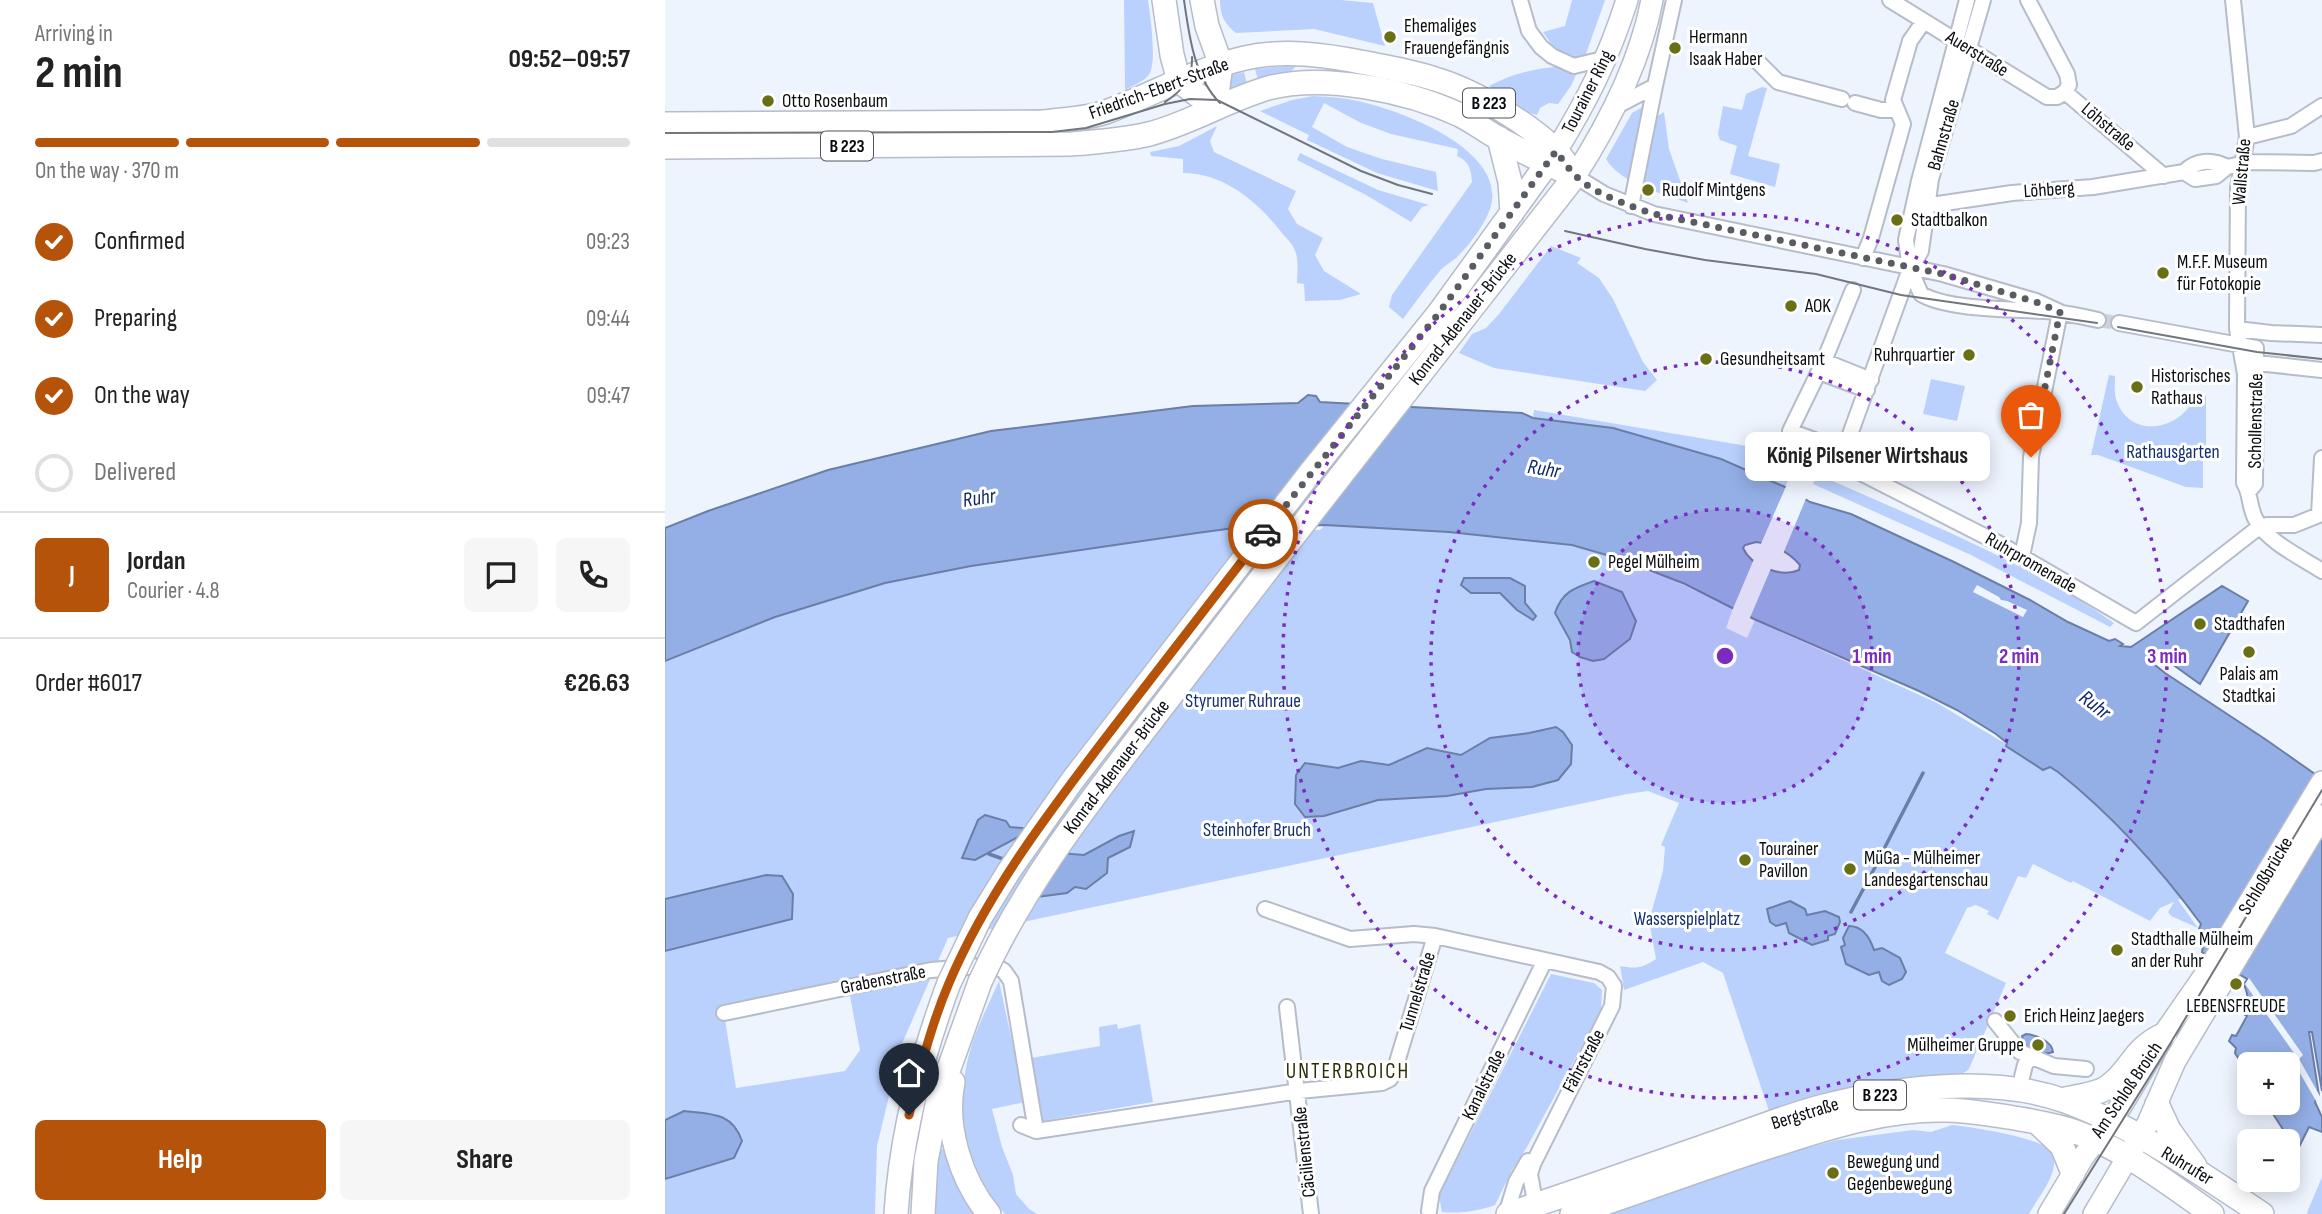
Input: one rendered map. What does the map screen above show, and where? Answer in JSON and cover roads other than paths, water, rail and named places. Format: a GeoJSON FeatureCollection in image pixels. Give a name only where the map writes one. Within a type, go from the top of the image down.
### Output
{"type":"FeatureCollection","features":[{"type":"Feature","properties":{"kind":"main road"},"geometry":{"type":"LineString","coordinates":[[1164,0],[1172,55],[1179,81],[1215,108]]}},
{"type":"Feature","properties":{"kind":"main road"},"geometry":{"type":"LineString","coordinates":[[1202,0],[1207,26],[1220,65],[1215,108]]}},
{"type":"Feature","properties":{"kind":"main road","name":"Tourainer Ring"},"geometry":{"type":"LineString","coordinates":[[1448,320],[1512,213],[1552,158],[1578,116],[1607,58],[1627,0]]}},
{"type":"Feature","properties":{"kind":"main road","name":"Tourainer Ring"},"geometry":{"type":"LineString","coordinates":[[1575,176],[1615,107],[1637,54],[1652,0]]}},
{"type":"Feature","properties":{"kind":"main road","name":"Friedrich-Ebert-Straße"},"geometry":{"type":"LineString","coordinates":[[665,124],[1043,122],[1096,115],[1220,65],[1246,58],[1290,53],[1334,57],[1440,80],[1485,101],[1538,135],[1552,158]]}},
{"type":"Feature","properties":{"kind":"main road","name":"Friedrich-Ebert-Straße"},"geometry":{"type":"LineString","coordinates":[[665,147],[1081,144],[1149,134],[1272,87],[1297,83],[1335,83],[1403,95],[1461,116],[1499,138],[1552,158],[1575,176]]}},
{"type":"Feature","properties":{"kind":"main road","name":"B 223"},"geometry":{"type":"LineString","coordinates":[[1499,138],[1510,181],[1512,213]]}},
{"type":"Feature","properties":{"kind":"main road","name":"Konrad-Adenauer-Brücke"},"geometry":{"type":"LineString","coordinates":[[896,1214],[905,1134],[925,1055],[949,983],[980,918],[1009,871],[1072,781],[1310,473],[1575,176]]}},
{"type":"Feature","properties":{"kind":"main road","name":"Konrad-Adenauer-Brücke"},"geometry":{"type":"LineString","coordinates":[[923,1214],[926,1161],[939,1099],[980,982],[999,939],[1019,904],[1072,825],[1448,320]]}},
{"type":"Feature","properties":{"kind":"main road","name":"Schloßbrücke"},"geometry":{"type":"LineString","coordinates":[[2217,974],[2322,782]]}},
{"type":"Feature","properties":{"kind":"main road","name":"Schloßbrücke"},"geometry":{"type":"LineString","coordinates":[[2217,974],[2322,816]]}},
{"type":"Feature","properties":{"kind":"main road","name":"Am Schloß Broich"},"geometry":{"type":"LineString","coordinates":[[2049,1214],[2073,1173],[2166,1033],[2217,974]]}},
{"type":"Feature","properties":{"kind":"main road","name":"Am Schloß Broich"},"geometry":{"type":"LineString","coordinates":[[2094,1214],[2140,1138],[2217,974]]}},
{"type":"Feature","properties":{"kind":"main road"},"geometry":{"type":"LineString","coordinates":[[965,1023],[952,1088],[952,1119],[957,1151],[970,1184],[989,1214]]}},
{"type":"Feature","properties":{"kind":"main road"},"geometry":{"type":"LineString","coordinates":[[2062,1100],[2108,1087],[2139,1050],[2166,1033]]}},
{"type":"Feature","properties":{"kind":"main road","name":"Bergstraße"},"geometry":{"type":"LineString","coordinates":[[1507,1214],[1536,1210],[1824,1106],[1927,1087],[2003,1088],[2062,1100],[2110,1121]]}},
{"type":"Feature","properties":{"kind":"main road"},"geometry":{"type":"LineString","coordinates":[[2157,1104],[2169,1130],[2201,1174]]}},
{"type":"Feature","properties":{"kind":"main road","name":"Bergstraße"},"geometry":{"type":"LineString","coordinates":[[1572,1214],[1761,1149],[1822,1130],[1885,1115],[1944,1110],[1972,1112],[2036,1121],[2073,1130],[2095,1140]]}},
{"type":"Feature","properties":{"kind":"main road"},"geometry":{"type":"LineString","coordinates":[[2036,1121],[2062,1146],[2073,1173]]}},
{"type":"Feature","properties":{"kind":"main road","name":"Ruhrufer"},"geometry":{"type":"LineString","coordinates":[[2110,1121],[2201,1174],[2262,1214]]}},
{"type":"Feature","properties":{"kind":"main road","name":"Ruhrufer"},"geometry":{"type":"LineString","coordinates":[[2095,1140],[2128,1158],[2212,1214]]}},
{"type":"Feature","properties":{"kind":"street"},"geometry":{"type":"LineString","coordinates":[[1520,0],[1529,31],[1552,56],[1574,66],[1607,58]]}},
{"type":"Feature","properties":{"kind":"street"},"geometry":{"type":"LineString","coordinates":[[1631,206],[1674,0]]}},
{"type":"Feature","properties":{"kind":"street","name":"Auerstraße"},"geometry":{"type":"LineString","coordinates":[[1890,0],[2047,97],[2057,97],[2065,92]]}},
{"type":"Feature","properties":{"kind":"street","name":"Bahnstraße"},"geometry":{"type":"LineString","coordinates":[[1844,452],[1910,269],[1921,251],[1926,203],[1967,0]]}},
{"type":"Feature","properties":{"kind":"street","name":"Bahnstraße"},"geometry":{"type":"LineString","coordinates":[[1926,203],[1951,106],[1983,0]]}},
{"type":"Feature","properties":{"kind":"street","name":"Löhstraße"},"geometry":{"type":"LineString","coordinates":[[2028,0],[2067,74],[2069,85],[2065,92],[2164,176]]}},
{"type":"Feature","properties":{"kind":"street","name":"Wallstraße"},"geometry":{"type":"LineString","coordinates":[[2233,0],[2247,137],[2238,187],[2239,345]]}},
{"type":"Feature","properties":{"kind":"street"},"geometry":{"type":"LineString","coordinates":[[1863,258],[1871,239],[1903,124],[1893,100],[1908,46],[1924,21]]}},
{"type":"Feature","properties":{"kind":"street"},"geometry":{"type":"LineString","coordinates":[[1757,61],[1778,82],[1881,110],[1895,110]]}},
{"type":"Feature","properties":{"kind":"street"},"geometry":{"type":"LineString","coordinates":[[1615,107],[1655,86]]}},
{"type":"Feature","properties":{"kind":"street"},"geometry":{"type":"LineString","coordinates":[[2247,137],[2291,126],[2322,106]]}},
{"type":"Feature","properties":{"kind":"street","name":"Löhberg"},"geometry":{"type":"LineString","coordinates":[[1926,203],[2093,187],[2184,172],[2195,179],[2215,176],[2227,167],[2250,162],[2314,163],[2322,160]]}},
{"type":"Feature","properties":{"kind":"street","name":"Friedrich-Ebert-Straße"},"geometry":{"type":"LineString","coordinates":[[1575,176],[1604,194],[1667,217],[1951,276],[2060,312]]}},
{"type":"Feature","properties":{"kind":"street","name":"Friedrich-Ebert-Straße"},"geometry":{"type":"LineString","coordinates":[[1910,269],[1921,294],[1936,301],[1998,309],[2060,312],[2098,320]]}},
{"type":"Feature","properties":{"kind":"street"},"geometry":{"type":"LineString","coordinates":[[1853,290],[1821,367],[1869,385]]}},
{"type":"Feature","properties":{"kind":"street"},"geometry":{"type":"LineString","coordinates":[[2022,556],[2029,523],[2031,457],[2060,312]]}},
{"type":"Feature","properties":{"kind":"street"},"geometry":{"type":"LineString","coordinates":[[2119,323],[2239,345]]}},
{"type":"Feature","properties":{"kind":"street"},"geometry":{"type":"LineString","coordinates":[[2237,329],[2322,335]]}},
{"type":"Feature","properties":{"kind":"street","name":"Schollenstraße"},"geometry":{"type":"LineString","coordinates":[[2239,345],[2252,357],[2255,484],[2249,491],[2252,511],[2261,528]]}},
{"type":"Feature","properties":{"kind":"street"},"geometry":{"type":"LineString","coordinates":[[2252,357],[2322,370]]}},
{"type":"Feature","properties":{"kind":"street","name":"Ruhrpromenade"},"geometry":{"type":"LineString","coordinates":[[1821,367],[1790,431],[1844,452],[1851,468],[2022,556],[2136,623],[2261,528]]}},
{"type":"Feature","properties":{"kind":"street"},"geometry":{"type":"LineString","coordinates":[[2322,458],[2319,515],[2294,524],[2267,524],[2261,528],[2322,571]]}},
{"type":"Feature","properties":{"kind":"street","name":"Tunnelstraße"},"geometry":{"type":"LineString","coordinates":[[1265,909],[1350,939],[1414,934],[1435,936],[1599,972]]}},
{"type":"Feature","properties":{"kind":"street","name":"Tunnelstraße"},"geometry":{"type":"LineString","coordinates":[[1299,1091],[1382,1083],[1390,1079],[1435,936]]}},
{"type":"Feature","properties":{"kind":"street","name":"Kanalstraße"},"geometry":{"type":"LineString","coordinates":[[1429,1211],[1432,1191],[1545,960]]}},
{"type":"Feature","properties":{"kind":"street","name":"Grabenstraße"},"geometry":{"type":"LineString","coordinates":[[724,1013],[931,970],[993,965],[1004,971],[1010,981],[1036,1131]]}},
{"type":"Feature","properties":{"kind":"street","name":"Fährstraße"},"geometry":{"type":"LineString","coordinates":[[1536,1210],[1529,1174],[1537,1153],[1612,1006],[1614,986],[1608,977],[1599,972]]}},
{"type":"Feature","properties":{"kind":"street","name":"Cäcilienstraße"},"geometry":{"type":"LineString","coordinates":[[1287,1007],[1299,1091],[1311,1214]]}},
{"type":"Feature","properties":{"kind":"street"},"geometry":{"type":"LineString","coordinates":[[1995,1021],[2020,1052],[2054,1066],[2086,1069]]}},
{"type":"Feature","properties":{"kind":"street"},"geometry":{"type":"LineString","coordinates":[[2022,1077],[2031,1056]]}},
{"type":"Feature","properties":{"kind":"street"},"geometry":{"type":"LineString","coordinates":[[1021,1125],[1036,1131],[1299,1091]]}},
{"type":"Feature","properties":{"kind":"street","name":"Fährstraße"},"geometry":{"type":"LineString","coordinates":[[1507,1214],[1524,1166],[1537,1153]]}},
{"type":"Feature","properties":{"kind":"water","name":"Ruhr"},"geometry":{"type":"Polygon","coordinates":[[[1308,395],[1316,396],[1320,402],[1522,413],[1533,418],[1613,428],[1721,459],[1785,487],[1810,502],[1851,514],[1954,562],[2068,622],[2109,641],[2115,639],[2123,644],[2120,646],[2131,647],[2222,586],[2248,601],[2200,684],[2165,659],[2152,653],[2148,657],[2156,660],[2155,665],[2165,673],[2322,779],[2322,1091],[2312,1032],[2309,1032],[2319,1095],[2315,1102],[2322,1117],[2322,1132],[2309,1127],[2300,1145],[2300,1129],[2283,1129],[2274,1115],[2300,1115],[2300,1052],[2237,1052],[2237,1056],[2236,1048],[2229,1041],[2232,1035],[2236,1036],[2247,1016],[2248,996],[2244,985],[2247,979],[2202,952],[2204,941],[2199,929],[2201,924],[2169,883],[2117,825],[2058,772],[2050,767],[2043,770],[2006,746],[2007,743],[1996,734],[1919,691],[1754,619],[1685,584],[1624,560],[1572,545],[1449,532],[1325,525],[1242,527],[971,566],[885,583],[775,617],[665,661],[665,528],[828,470],[991,431],[1193,406],[1298,403],[1308,395]],[[1756,542],[1743,548],[1753,560],[1767,569],[1784,572],[1799,570],[1800,565],[1791,556],[1775,546],[1756,542]]]}},
{"type":"Feature","properties":{"kind":"water"},"geometry":{"type":"Polygon","coordinates":[[[1464,578],[1510,578],[1525,586],[1525,603],[1536,616],[1533,620],[1517,610],[1500,593],[1471,593],[1461,585],[1464,578]]]}},
{"type":"Feature","properties":{"kind":"water"},"geometry":{"type":"Polygon","coordinates":[[[1594,581],[1622,592],[1636,621],[1630,639],[1604,659],[1593,661],[1572,652],[1570,640],[1555,613],[1561,600],[1570,592],[1594,581]]]}},
{"type":"Feature","properties":{"kind":"water"},"geometry":{"type":"Polygon","coordinates":[[[1556,727],[1572,745],[1571,764],[1558,780],[1532,787],[1378,800],[1324,816],[1305,817],[1295,804],[1296,775],[1305,763],[1338,768],[1361,761],[1389,765],[1427,748],[1461,755],[1490,738],[1556,727]]]}},
{"type":"Feature","properties":{"kind":"water"},"geometry":{"type":"Polygon","coordinates":[[[985,815],[1006,821],[1010,827],[1070,832],[1056,840],[1018,837],[975,860],[962,858],[978,820],[985,815]]]}},
{"type":"Feature","properties":{"kind":"water"},"geometry":{"type":"Polygon","coordinates":[[[1134,831],[1130,847],[1108,858],[1107,873],[1086,889],[1075,887],[1067,893],[1037,897],[1059,853],[1084,855],[1134,831]]]}},
{"type":"Feature","properties":{"kind":"water"},"geometry":{"type":"Polygon","coordinates":[[[766,875],[782,876],[793,894],[792,919],[665,951],[665,899],[766,875]]]}},
{"type":"Feature","properties":{"kind":"water"},"geometry":{"type":"Polygon","coordinates":[[[1790,901],[1805,909],[1807,915],[1825,911],[1839,917],[1840,922],[1835,934],[1828,936],[1828,940],[1812,945],[1789,933],[1786,923],[1776,926],[1770,922],[1767,909],[1790,901]]]}},
{"type":"Feature","properties":{"kind":"water"},"geometry":{"type":"Polygon","coordinates":[[[1849,926],[1858,928],[1865,934],[1874,950],[1882,948],[1900,958],[1906,972],[1902,979],[1889,985],[1882,981],[1879,972],[1869,975],[1846,964],[1841,947],[1845,945],[1843,938],[1849,926]]]}},
{"type":"Feature","properties":{"kind":"water","name":"Mülheimer Gruppe"},"geometry":{"type":"Polygon","coordinates":[[[2026,1034],[2047,1042],[2053,1052],[2044,1053],[2029,1048],[2023,1041],[2022,1036],[2026,1034]]]}},
{"type":"Feature","properties":{"kind":"water"},"geometry":{"type":"Polygon","coordinates":[[[684,1111],[719,1116],[733,1124],[742,1141],[734,1158],[665,1179],[665,1120],[684,1111]]]}},
{"type":"Feature","properties":{"kind":"waterway"},"geometry":{"type":"LineString","coordinates":[[1885,847],[1923,773]]}},
{"type":"Feature","properties":{"kind":"waterway"},"geometry":{"type":"LineString","coordinates":[[989,854],[1006,860]]}},
{"type":"Feature","properties":{"kind":"waterway"},"geometry":{"type":"LineString","coordinates":[[1851,912],[1881,856]]}},
{"type":"Feature","properties":{"kind":"tunnel"},"geometry":{"type":"LineString","coordinates":[[2098,320],[2119,323]]}},
{"type":"Feature","properties":{"kind":"tram line"},"geometry":{"type":"LineString","coordinates":[[1184,0],[1194,55],[1204,81],[1220,103]]}},
{"type":"Feature","properties":{"kind":"tram line"},"geometry":{"type":"LineString","coordinates":[[1165,102],[1185,83],[1191,71],[1192,57]]}},
{"type":"Feature","properties":{"kind":"tram line"},"geometry":{"type":"LineString","coordinates":[[665,133],[1052,132],[1086,128],[1190,99],[1217,100],[1361,171],[1432,194]]}},
{"type":"Feature","properties":{"kind":"tram line"},"geometry":{"type":"LineString","coordinates":[[1565,231],[1705,260],[1816,274],[1901,295],[2097,323]]}},
{"type":"Feature","properties":{"kind":"tram line"},"geometry":{"type":"LineString","coordinates":[[2118,327],[2257,352],[2322,359]]}},
{"type":"Feature","properties":{"kind":"tram line"},"geometry":{"type":"LineString","coordinates":[[2064,1214],[2170,1044],[2322,790]]}},
{"type":"Feature","properties":{"kind":"place","name":"Ehemaliges Frauengefängnis"},"geometry":{"type":"Point","coordinates":[1390,37]}},
{"type":"Feature","properties":{"kind":"place","name":"Hermann Isaak Haber"},"geometry":{"type":"Point","coordinates":[1675,48]}},
{"type":"Feature","properties":{"kind":"place","name":"Otto Rosenbaum"},"geometry":{"type":"Point","coordinates":[768,101]}},
{"type":"Feature","properties":{"kind":"place","name":"Rudolf Mintgens"},"geometry":{"type":"Point","coordinates":[1648,190]}},
{"type":"Feature","properties":{"kind":"place","name":"Stadtbalkon"},"geometry":{"type":"Point","coordinates":[1897,220]}},
{"type":"Feature","properties":{"kind":"place","name":"M.F.F. Museum für Fotokopie"},"geometry":{"type":"Point","coordinates":[2163,273]}},
{"type":"Feature","properties":{"kind":"place","name":"AOK"},"geometry":{"type":"Point","coordinates":[1791,306]}},
{"type":"Feature","properties":{"kind":"place","name":"Ruhrquartier"},"geometry":{"type":"Point","coordinates":[1969,355]}},
{"type":"Feature","properties":{"kind":"place","name":"Gesundheitsamt"},"geometry":{"type":"Point","coordinates":[1706,359]}},
{"type":"Feature","properties":{"kind":"place","name":"Historisches Rathaus"},"geometry":{"type":"Point","coordinates":[2137,387]}},
{"type":"Feature","properties":{"kind":"place","name":"König Pilsener Wirtshaus"},"geometry":{"type":"Point","coordinates":[2031,457]}},
{"type":"Feature","properties":{"kind":"place","name":"Pegel Mülheim"},"geometry":{"type":"Point","coordinates":[1594,562]}},
{"type":"Feature","properties":{"kind":"place","name":"Stadthafen"},"geometry":{"type":"Point","coordinates":[2200,624]}},
{"type":"Feature","properties":{"kind":"place","name":"Palais am Stadtkai"},"geometry":{"type":"Point","coordinates":[2249,652]}},
{"type":"Feature","properties":{"kind":"place","name":"Tourainer Pavillon"},"geometry":{"type":"Point","coordinates":[1745,860]}},
{"type":"Feature","properties":{"kind":"place","name":"MüGa - Mülheimer Landesgartenschau"},"geometry":{"type":"Point","coordinates":[1850,869]}},
{"type":"Feature","properties":{"kind":"place","name":"Stadthalle Mülheim an der Ruhr"},"geometry":{"type":"Point","coordinates":[2117,950]}},
{"type":"Feature","properties":{"kind":"place","name":"LEBENSFREUDE"},"geometry":{"type":"Point","coordinates":[2236,984]}},
{"type":"Feature","properties":{"kind":"place","name":"Erich Heinz Jaegers"},"geometry":{"type":"Point","coordinates":[2010,1016]}},
{"type":"Feature","properties":{"kind":"place","name":"Mülheimer Gruppe"},"geometry":{"type":"Point","coordinates":[2038,1045]}},
{"type":"Feature","properties":{"kind":"place","name":"Bewegung und Gegenbewegung"},"geometry":{"type":"Point","coordinates":[1833,1173]}},
{"type":"Feature","properties":{"kind":"district","name":"UNTERBROICH"},"geometry":{"type":"Point","coordinates":[1348,1071]}},
{"type":"Feature","properties":{"kind":"park label","name":"Rathausgarten"},"geometry":{"type":"Point","coordinates":[2173,452]}},
{"type":"Feature","properties":{"kind":"park label","name":"Styrumer Ruhraue"},"geometry":{"type":"Point","coordinates":[1243,701]}},
{"type":"Feature","properties":{"kind":"park label","name":"Steinhofer Bruch"},"geometry":{"type":"Point","coordinates":[1257,830]}},
{"type":"Feature","properties":{"kind":"park label","name":"Wasserspielplatz"},"geometry":{"type":"Point","coordinates":[1687,919]}}]}
